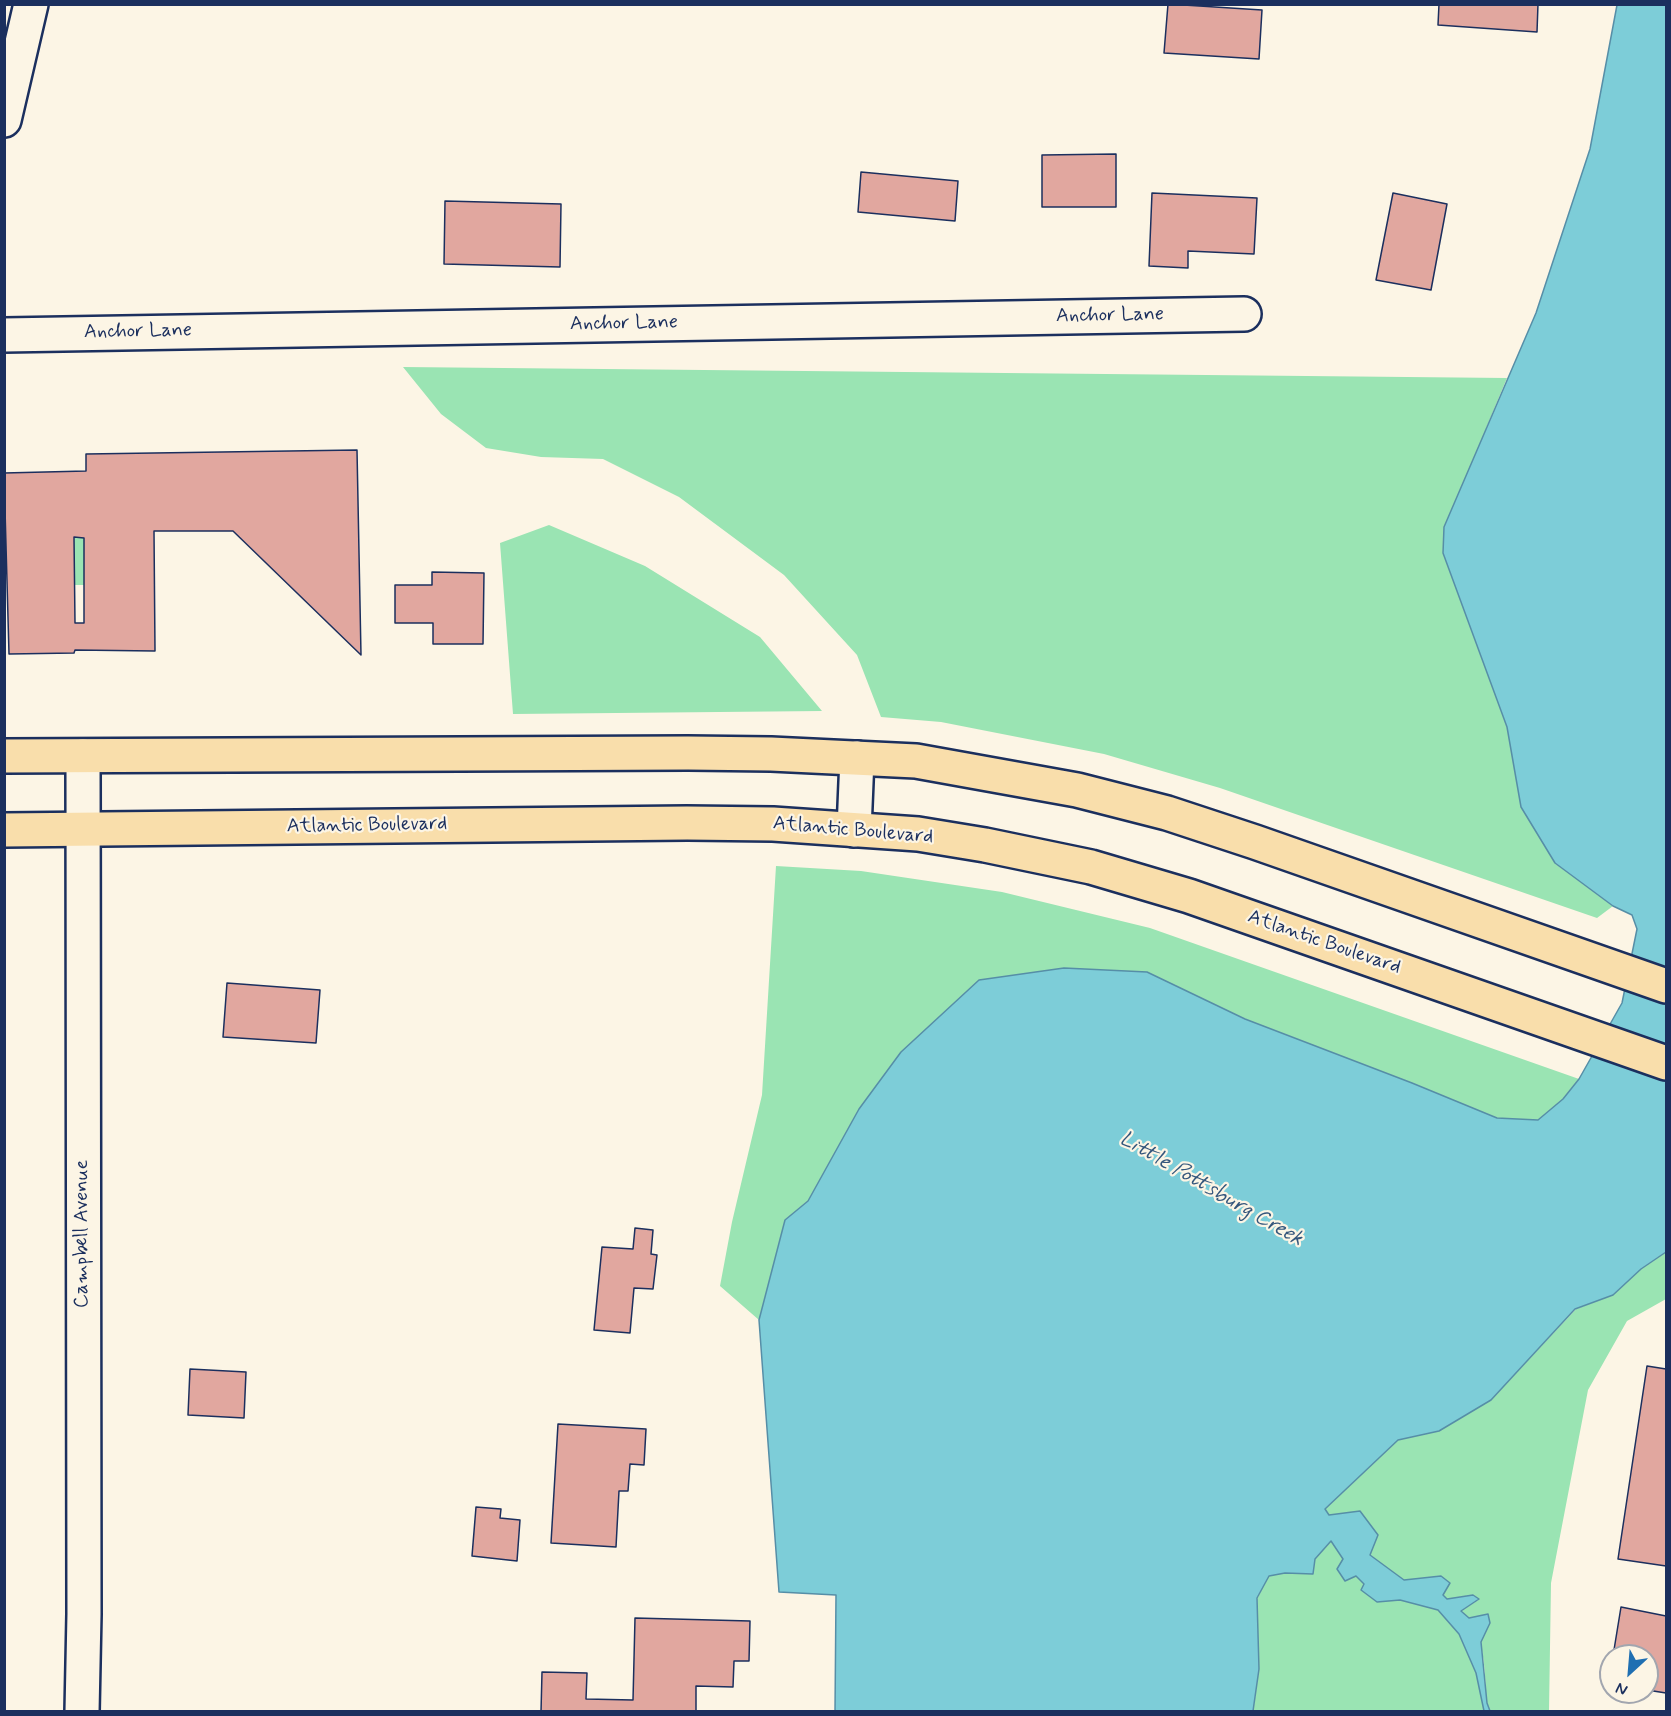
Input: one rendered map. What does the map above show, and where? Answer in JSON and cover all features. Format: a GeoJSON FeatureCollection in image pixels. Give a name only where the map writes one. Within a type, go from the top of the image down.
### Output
{"type":"FeatureCollection","features":[{"type":"Feature","properties":{"kind":"main road"},"geometry":{"type":"LineString","coordinates":[[4,756],[688,753],[771,754],[916,761],[1077,790],[1167,813],[1666,986]]}},
{"type":"Feature","properties":{"kind":"main road","name":"Atlantic Boulevard"},"geometry":{"type":"LineString","coordinates":[[4,830],[697,823],[773,824],[918,834],[1091,867],[1189,896],[1666,1063]]}},
{"type":"Feature","properties":{"kind":"street"},"geometry":{"type":"LineString","coordinates":[[4,120],[31,4]]}},
{"type":"Feature","properties":{"kind":"street","name":"Anchor Lane"},"geometry":{"type":"LineString","coordinates":[[4,335],[1244,314]]}},
{"type":"Feature","properties":{"kind":"street","name":"Campbell Avenue"},"geometry":{"type":"LineString","coordinates":[[82,1712],[84,1614],[83,756]]}},
{"type":"Feature","properties":{"kind":"street"},"geometry":{"type":"LineString","coordinates":[[854,830],[857,758]]}},
{"type":"Feature","properties":{"kind":"green space"},"geometry":{"type":"Polygon","coordinates":[[[403,367],[1507,378],[1487,426],[1443,553],[1507,727],[1521,807],[1555,863],[1613,906],[1597,918],[1220,788],[1104,754],[941,722],[881,717],[857,655],[784,575],[679,497],[603,459],[541,457],[486,448],[441,414],[403,367]]]}},
{"type":"Feature","properties":{"kind":"green space"},"geometry":{"type":"Polygon","coordinates":[[[549,525],[645,566],[760,637],[822,711],[513,714],[500,543],[549,525]]]}},
{"type":"Feature","properties":{"kind":"green space"},"geometry":{"type":"Polygon","coordinates":[[[74,537],[84,538],[85,585],[74,585],[74,537]]]}},
{"type":"Feature","properties":{"kind":"green space"},"geometry":{"type":"Polygon","coordinates":[[[776,866],[861,871],[1002,892],[1150,928],[1579,1079],[1563,1099],[1538,1120],[1497,1118],[1245,1019],[1147,972],[859,1109],[808,1201],[785,1220],[759,1320],[720,1286],[732,1222],[762,1095],[776,866]]]}},
{"type":"Feature","properties":{"kind":"green space"},"geometry":{"type":"Polygon","coordinates":[[[1666,1252],[1666,1299],[1627,1321],[1588,1390],[1551,1583],[1549,1711],[1490,1711],[1487,1704],[1480,1642],[1476,1630],[1461,1611],[1478,1600],[1472,1595],[1447,1599],[1443,1595],[1441,1576],[1405,1581],[1370,1555],[1325,1509],[1398,1440],[1439,1431],[1491,1400],[1576,1309],[1613,1295],[1641,1269],[1666,1252]]]}},
{"type":"Feature","properties":{"kind":"green space"},"geometry":{"type":"Polygon","coordinates":[[[1331,1541],[1377,1602],[1400,1600],[1438,1610],[1459,1634],[1476,1673],[1484,1711],[1253,1712],[1259,1669],[1257,1599],[1268,1576],[1285,1573],[1313,1574],[1315,1559],[1331,1541]]]}},
{"type":"Feature","properties":{"kind":"water","name":"Little Pottsburg Creek"},"geometry":{"type":"Polygon","coordinates":[[[1617,5],[1666,5],[1666,1252],[1641,1269],[1613,1295],[1575,1309],[1491,1400],[1439,1431],[1398,1440],[1325,1509],[1329,1515],[1360,1511],[1378,1535],[1370,1555],[1404,1580],[1441,1576],[1450,1583],[1443,1595],[1447,1599],[1473,1595],[1479,1599],[1461,1611],[1469,1618],[1488,1614],[1490,1623],[1481,1642],[1487,1703],[1490,1711],[1484,1711],[1476,1673],[1459,1634],[1438,1610],[1400,1600],[1377,1602],[1361,1590],[1364,1584],[1356,1576],[1345,1581],[1337,1569],[1343,1559],[1331,1541],[1315,1559],[1313,1574],[1285,1573],[1269,1576],[1257,1598],[1259,1669],[1253,1711],[835,1711],[836,1595],[779,1592],[759,1320],[785,1220],[808,1201],[859,1109],[901,1052],[979,980],[1064,968],[1147,972],[1245,1019],[1497,1118],[1538,1120],[1563,1099],[1579,1079],[1622,1003],[1637,929],[1632,915],[1613,906],[1555,863],[1521,807],[1507,727],[1443,553],[1444,527],[1536,313],[1590,149],[1617,5]]]}},
{"type":"Feature","properties":{"kind":"building"},"geometry":{"type":"Polygon","coordinates":[[[1168,4],[1262,10],[1259,59],[1164,53],[1168,4]]]}},
{"type":"Feature","properties":{"kind":"building"},"geometry":{"type":"Polygon","coordinates":[[[1439,4],[1538,4],[1537,32],[1438,25],[1439,4]]]}},
{"type":"Feature","properties":{"kind":"building"},"geometry":{"type":"Polygon","coordinates":[[[1116,154],[1116,207],[1042,207],[1042,155],[1116,154]]]}},
{"type":"Feature","properties":{"kind":"building"},"geometry":{"type":"Polygon","coordinates":[[[861,172],[958,181],[955,221],[858,212],[861,172]]]}},
{"type":"Feature","properties":{"kind":"building"},"geometry":{"type":"Polygon","coordinates":[[[1152,193],[1257,198],[1254,254],[1188,251],[1188,268],[1149,266],[1152,193]]]}},
{"type":"Feature","properties":{"kind":"building"},"geometry":{"type":"Polygon","coordinates":[[[1393,193],[1447,204],[1431,290],[1376,280],[1393,193]]]}},
{"type":"Feature","properties":{"kind":"building"},"geometry":{"type":"Polygon","coordinates":[[[445,201],[561,204],[560,267],[444,264],[445,201]]]}},
{"type":"Feature","properties":{"kind":"building"},"geometry":{"type":"Polygon","coordinates":[[[357,450],[361,655],[233,531],[154,531],[155,651],[75,650],[74,653],[9,654],[4,473],[86,471],[86,454],[357,450]],[[74,537],[75,623],[84,623],[84,538],[74,537]]]}},
{"type":"Feature","properties":{"kind":"building"},"geometry":{"type":"Polygon","coordinates":[[[432,572],[484,573],[483,644],[433,644],[433,623],[395,623],[395,585],[432,585],[432,572]]]}},
{"type":"Feature","properties":{"kind":"building"},"geometry":{"type":"Polygon","coordinates":[[[227,983],[320,990],[316,1043],[223,1037],[227,983]]]}},
{"type":"Feature","properties":{"kind":"building"},"geometry":{"type":"Polygon","coordinates":[[[635,1228],[653,1230],[651,1254],[657,1255],[653,1289],[634,1288],[630,1333],[594,1330],[602,1247],[633,1249],[635,1228]]]}},
{"type":"Feature","properties":{"kind":"building"},"geometry":{"type":"Polygon","coordinates":[[[1647,1366],[1666,1369],[1666,1566],[1618,1559],[1647,1366]]]}},
{"type":"Feature","properties":{"kind":"building"},"geometry":{"type":"Polygon","coordinates":[[[190,1369],[246,1372],[244,1418],[188,1415],[190,1369]]]}},
{"type":"Feature","properties":{"kind":"building"},"geometry":{"type":"Polygon","coordinates":[[[558,1424],[646,1429],[644,1465],[630,1464],[628,1491],[619,1491],[616,1547],[551,1543],[558,1424]]]}},
{"type":"Feature","properties":{"kind":"building"},"geometry":{"type":"Polygon","coordinates":[[[476,1507],[501,1509],[500,1518],[520,1520],[517,1561],[472,1556],[476,1507]]]}},
{"type":"Feature","properties":{"kind":"building"},"geometry":{"type":"Polygon","coordinates":[[[1621,1607],[1666,1616],[1666,1693],[1659,1692],[1659,1644],[1615,1644],[1621,1607]]]}},
{"type":"Feature","properties":{"kind":"building"},"geometry":{"type":"Polygon","coordinates":[[[635,1618],[750,1621],[749,1661],[734,1661],[733,1687],[696,1686],[696,1712],[541,1712],[542,1672],[587,1673],[586,1699],[633,1700],[635,1618]]]}}]}
